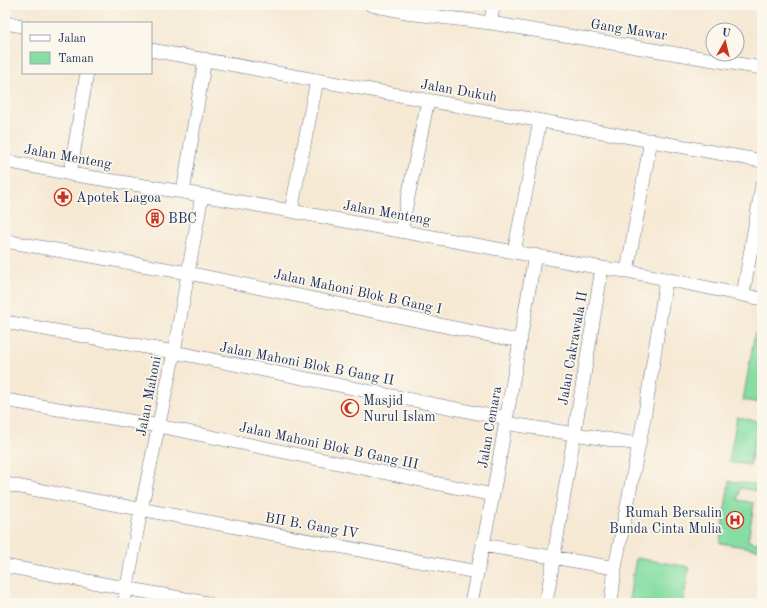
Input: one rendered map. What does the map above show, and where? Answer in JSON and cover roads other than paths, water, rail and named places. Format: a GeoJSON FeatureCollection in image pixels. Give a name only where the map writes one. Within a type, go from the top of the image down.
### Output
{"type":"FeatureCollection","features":[{"type":"Feature","properties":{"kind":"street","name":"Gang Mawar"},"geometry":{"type":"LineString","coordinates":[[371,5],[414,14],[491,23],[762,68]]}},
{"type":"Feature","properties":{"kind":"street"},"geometry":{"type":"LineString","coordinates":[[491,23],[493,5]]}},
{"type":"Feature","properties":{"kind":"street"},"geometry":{"type":"LineString","coordinates":[[5,23],[22,26]]}},
{"type":"Feature","properties":{"kind":"street","name":"Jalan Dukuh"},"geometry":{"type":"LineString","coordinates":[[152,50],[762,161]]}},
{"type":"Feature","properties":{"kind":"street"},"geometry":{"type":"LineString","coordinates":[[183,192],[205,59]]}},
{"type":"Feature","properties":{"kind":"street"},"geometry":{"type":"LineString","coordinates":[[70,174],[87,74]]}},
{"type":"Feature","properties":{"kind":"street"},"geometry":{"type":"LineString","coordinates":[[290,211],[317,80]]}},
{"type":"Feature","properties":{"kind":"street"},"geometry":{"type":"LineString","coordinates":[[401,231],[428,100]]}},
{"type":"Feature","properties":{"kind":"street"},"geometry":{"type":"LineString","coordinates":[[514,252],[540,121]]}},
{"type":"Feature","properties":{"kind":"street"},"geometry":{"type":"LineString","coordinates":[[627,271],[651,140]]}},
{"type":"Feature","properties":{"kind":"street","name":"Jalan Menteng"},"geometry":{"type":"LineString","coordinates":[[5,161],[70,174],[202,195],[602,268],[627,271],[762,299]]}},
{"type":"Feature","properties":{"kind":"street"},"geometry":{"type":"LineString","coordinates":[[743,296],[762,185]]}},
{"type":"Feature","properties":{"kind":"street","name":"Jalan Mahoni"},"geometry":{"type":"LineString","coordinates":[[124,603],[141,510],[174,352],[202,195]]}},
{"type":"Feature","properties":{"kind":"street","name":"Jalan Mahoni Blok B Gang I"},"geometry":{"type":"LineString","coordinates":[[5,241],[188,273],[508,339],[521,339]]}},
{"type":"Feature","properties":{"kind":"street","name":"Jalan Cemara"},"geometry":{"type":"LineString","coordinates":[[471,603],[493,495],[535,255]]}},
{"type":"Feature","properties":{"kind":"street","name":"Jalan Cakrawala II"},"geometry":{"type":"LineString","coordinates":[[546,603],[602,268]]}},
{"type":"Feature","properties":{"kind":"street"},"geometry":{"type":"LineString","coordinates":[[611,603],[615,568],[645,413],[666,280]]}},
{"type":"Feature","properties":{"kind":"street","name":"Jalan Mahoni Blok B Gang II"},"geometry":{"type":"LineString","coordinates":[[5,322],[174,352],[505,420]]}},
{"type":"Feature","properties":{"kind":"street","name":"Jalan Mahoni Blok B Gang III"},"geometry":{"type":"LineString","coordinates":[[5,400],[159,426],[493,495]]}},
{"type":"Feature","properties":{"kind":"street"},"geometry":{"type":"LineString","coordinates":[[505,420],[638,444]]}},
{"type":"Feature","properties":{"kind":"street","name":"BII B. Gang IV"},"geometry":{"type":"LineString","coordinates":[[5,484],[477,572]]}},
{"type":"Feature","properties":{"kind":"street"},"geometry":{"type":"LineString","coordinates":[[483,545],[615,568]]}},
{"type":"Feature","properties":{"kind":"street"},"geometry":{"type":"LineString","coordinates":[[5,566],[207,603]]}},
{"type":"Feature","properties":{"kind":"place","name":"Apotek Lagoa"},"geometry":{"type":"Point","coordinates":[63,197]}},
{"type":"Feature","properties":{"kind":"place","name":"BBC"},"geometry":{"type":"Point","coordinates":[155,218]}},
{"type":"Feature","properties":{"kind":"place","name":"Masjid Nurul Islam"},"geometry":{"type":"Point","coordinates":[350,408]}},
{"type":"Feature","properties":{"kind":"place","name":"Rumah Bersalin Bunda Cinta Mulia"},"geometry":{"type":"Point","coordinates":[735,520]}}]}
